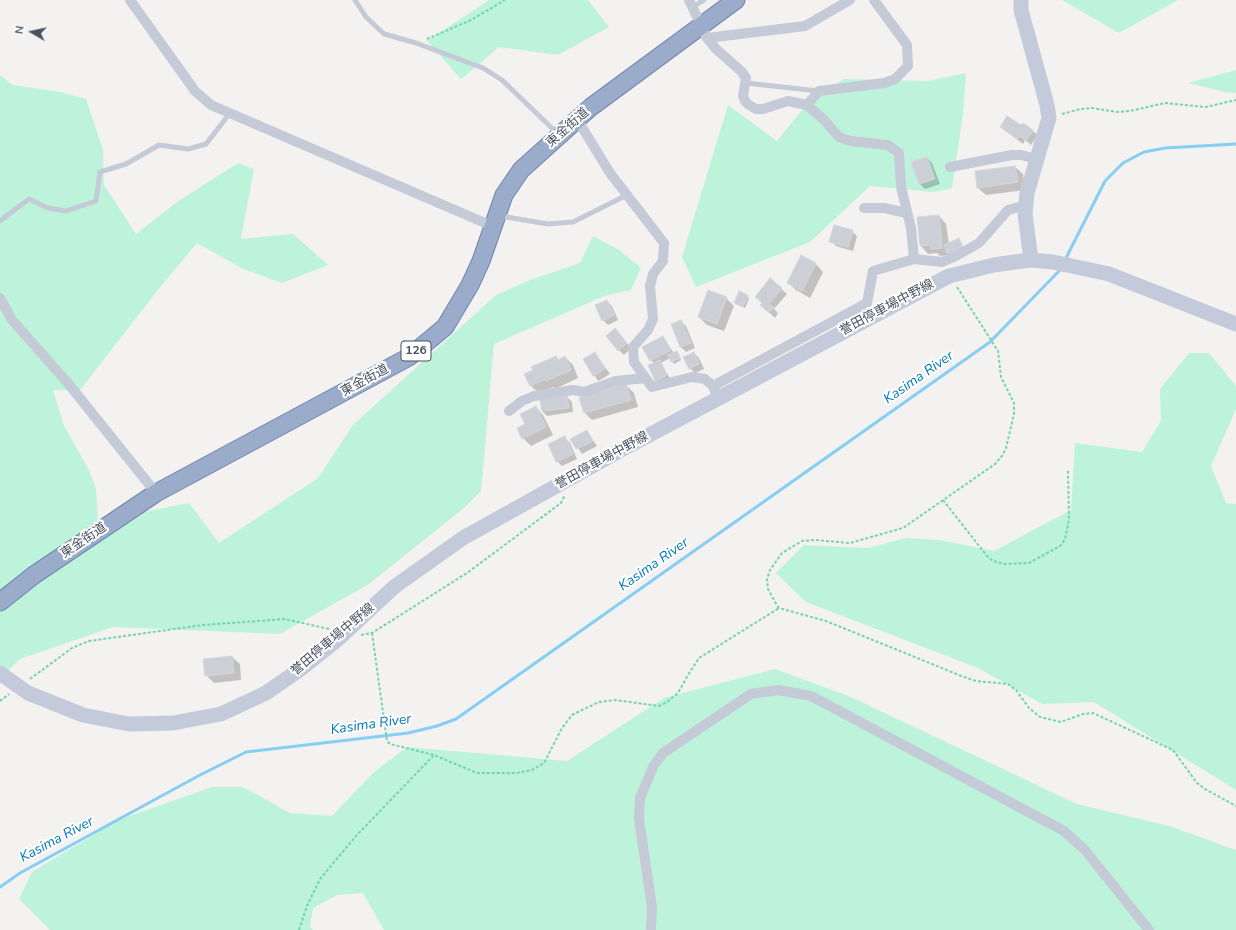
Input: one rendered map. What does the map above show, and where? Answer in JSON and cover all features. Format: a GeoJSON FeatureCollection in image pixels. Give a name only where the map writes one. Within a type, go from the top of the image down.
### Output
{"type":"FeatureCollection","features":[{"type":"Feature","properties":{"kind":"highway","name":"東金街道"},"geometry":{"type":"LineString","coordinates":[[0,602],[34,575],[156,493],[415,352],[445,328],[470,285],[481,261],[504,195],[521,170],[577,119],[704,31],[736,0]]}},
{"type":"Feature","properties":{"kind":"main road"},"geometry":{"type":"LineString","coordinates":[[1021,0],[1021,10],[1047,105],[1049,118],[1027,193],[1026,204],[1031,260]]}},
{"type":"Feature","properties":{"kind":"main road","name":"誉田停車場中野線"},"geometry":{"type":"LineString","coordinates":[[0,673],[28,693],[83,715],[129,724],[174,723],[221,714],[266,693],[302,668],[336,641],[394,587],[463,538],[716,392],[949,276],[994,265],[1031,260],[1053,262],[1109,274],[1236,324]]}},
{"type":"Feature","properties":{"kind":"street"},"geometry":{"type":"LineString","coordinates":[[130,0],[195,91],[211,105],[494,221]]}},
{"type":"Feature","properties":{"kind":"street"},"geometry":{"type":"LineString","coordinates":[[704,31],[805,26],[850,0]]}},
{"type":"Feature","properties":{"kind":"street"},"geometry":{"type":"LineString","coordinates":[[807,105],[819,91],[884,84],[908,66],[907,45],[874,0]]}},
{"type":"Feature","properties":{"kind":"street"},"geometry":{"type":"LineString","coordinates":[[691,4],[704,31],[716,49],[741,71],[746,78],[743,96],[745,101],[756,109],[763,109],[788,101],[807,105],[824,120],[839,137],[850,141],[888,145],[895,149],[899,154],[901,188],[911,228],[914,259]]}},
{"type":"Feature","properties":{"kind":"street"},"geometry":{"type":"LineString","coordinates":[[577,119],[610,172],[664,243],[663,261],[653,274],[650,286],[653,319],[648,330],[633,347],[634,362],[652,387],[692,377],[705,379],[716,392],[867,303],[873,271],[914,259],[942,262],[979,243],[1008,210],[1026,204]]}},
{"type":"Feature","properties":{"kind":"street"},"geometry":{"type":"LineString","coordinates":[[950,167],[1012,155],[1021,155],[1037,159]]}},
{"type":"Feature","properties":{"kind":"street"},"geometry":{"type":"LineString","coordinates":[[864,208],[884,208],[907,213]]}},
{"type":"Feature","properties":{"kind":"street"},"geometry":{"type":"LineString","coordinates":[[942,262],[949,276]]}},
{"type":"Feature","properties":{"kind":"street"},"geometry":{"type":"LineString","coordinates":[[0,298],[12,320],[67,382],[156,493]]}},
{"type":"Feature","properties":{"kind":"street"},"geometry":{"type":"LineString","coordinates":[[509,411],[522,400],[534,396],[573,390],[584,392],[616,381],[645,378]]}},
{"type":"Feature","properties":{"kind":"street"},"geometry":{"type":"LineString","coordinates":[[652,930],[652,908],[639,819],[640,798],[654,765],[663,753],[751,694],[778,690],[811,696],[1064,831],[1085,850],[1149,930]]}},
{"type":"Feature","properties":{"kind":"lane"},"geometry":{"type":"LineString","coordinates":[[354,0],[366,17],[384,34],[483,68],[502,80],[560,135]]}},
{"type":"Feature","properties":{"kind":"lane"},"geometry":{"type":"LineString","coordinates":[[691,4],[704,0]]}},
{"type":"Feature","properties":{"kind":"lane"},"geometry":{"type":"LineString","coordinates":[[746,83],[819,91]]}},
{"type":"Feature","properties":{"kind":"lane"},"geometry":{"type":"LineString","coordinates":[[0,221],[29,199],[48,208],[66,211],[96,201],[100,172],[126,164],[159,145],[188,149],[206,144],[230,113]]}},
{"type":"Feature","properties":{"kind":"lane"},"geometry":{"type":"LineString","coordinates":[[494,221],[521,221],[548,224],[573,222],[627,194]]}},
{"type":"Feature","properties":{"kind":"path"},"geometry":{"type":"LineString","coordinates":[[416,44],[470,20],[505,0]]}},
{"type":"Feature","properties":{"kind":"path"},"geometry":{"type":"LineString","coordinates":[[1049,118],[1080,109],[1092,108],[1116,112],[1130,111],[1165,103],[1206,107],[1236,100]]}},
{"type":"Feature","properties":{"kind":"path"},"geometry":{"type":"LineString","coordinates":[[949,276],[989,335],[998,351],[1001,377],[1014,402],[1014,414],[1006,448],[995,464],[903,528],[850,543],[815,540],[802,541],[782,553],[770,570],[767,579],[768,589],[779,608],[826,621],[976,681],[1008,684],[1016,690],[1029,708],[1040,718],[1061,722],[1093,712],[1173,750],[1197,783],[1205,790],[1236,806]]}},
{"type":"Feature","properties":{"kind":"path"},"geometry":{"type":"LineString","coordinates":[[943,500],[987,556],[993,561],[1004,564],[1029,564],[1060,546],[1065,539],[1069,520],[1068,470]]}},
{"type":"Feature","properties":{"kind":"path"},"geometry":{"type":"LineString","coordinates":[[358,636],[372,633],[467,573],[561,503],[566,494],[569,478]]}},
{"type":"Feature","properties":{"kind":"path"},"geometry":{"type":"LineString","coordinates":[[372,633],[388,741],[390,744],[434,755],[476,773],[516,773],[532,770],[544,763],[562,728],[572,715],[599,702],[615,700],[658,706],[667,702],[678,693],[699,658],[779,608]]}},
{"type":"Feature","properties":{"kind":"path"},"geometry":{"type":"LineString","coordinates":[[28,680],[72,648],[89,640],[203,625],[285,619],[336,631]]}},
{"type":"Feature","properties":{"kind":"path"},"geometry":{"type":"LineString","coordinates":[[0,701],[11,692]]}},
{"type":"Feature","properties":{"kind":"path"},"geometry":{"type":"LineString","coordinates":[[299,930],[307,906],[320,879],[356,836],[434,755]]}},
{"type":"Feature","properties":{"kind":"green space"},"geometry":{"type":"Polygon","coordinates":[[[489,0],[588,0],[609,27],[558,55],[499,47],[461,79],[427,41],[489,0]]]}},
{"type":"Feature","properties":{"kind":"green space"},"geometry":{"type":"Polygon","coordinates":[[[1062,0],[1178,0],[1119,33],[1062,0]]]}},
{"type":"Feature","properties":{"kind":"green space"},"geometry":{"type":"Polygon","coordinates":[[[1236,70],[1236,93],[1225,92],[1188,83],[1236,70]]]}},
{"type":"Feature","properties":{"kind":"green space"},"geometry":{"type":"Polygon","coordinates":[[[966,73],[963,114],[952,188],[934,192],[870,186],[810,242],[696,287],[682,257],[728,105],[777,141],[811,99],[844,79],[927,81],[966,73]]]}},
{"type":"Feature","properties":{"kind":"green space"},"geometry":{"type":"Polygon","coordinates":[[[0,75],[13,85],[60,92],[86,99],[103,150],[104,185],[136,234],[177,202],[238,163],[254,169],[241,239],[293,234],[328,265],[282,283],[243,269],[197,243],[161,286],[80,390],[53,390],[64,426],[89,470],[96,489],[98,521],[189,503],[219,543],[318,478],[353,425],[496,295],[530,280],[580,263],[593,236],[619,250],[641,268],[631,290],[604,296],[494,344],[481,491],[464,508],[369,584],[280,634],[113,627],[20,659],[0,678],[0,75]]]}},
{"type":"Feature","properties":{"kind":"green space"},"geometry":{"type":"Polygon","coordinates":[[[1189,353],[1209,353],[1236,386],[1236,409],[1211,466],[1226,503],[1236,504],[1236,790],[1094,702],[1042,704],[978,668],[806,602],[776,573],[804,545],[868,548],[906,538],[940,540],[994,551],[1071,510],[1075,443],[1142,452],[1161,421],[1160,389],[1189,353]]]}},
{"type":"Feature","properties":{"kind":"green space"},"geometry":{"type":"Polygon","coordinates":[[[775,669],[851,697],[1077,804],[1169,826],[1236,850],[1236,930],[384,930],[363,893],[337,895],[313,908],[310,927],[313,930],[50,930],[19,899],[32,872],[118,820],[212,787],[243,787],[290,813],[332,816],[375,771],[407,747],[567,761],[664,698],[775,669]]]}},
{"type":"Feature","properties":{"kind":"building"},"geometry":{"type":"Polygon","coordinates":[[[1007,116],[1021,125],[1023,123],[1033,130],[1026,141],[1020,136],[1017,139],[1000,127],[1007,116]]]}},
{"type":"Feature","properties":{"kind":"building"},"geometry":{"type":"Polygon","coordinates":[[[927,157],[935,179],[919,184],[911,162],[927,157]]]}},
{"type":"Feature","properties":{"kind":"building"},"geometry":{"type":"Polygon","coordinates":[[[1015,166],[1018,182],[977,188],[975,171],[1015,166]]]}},
{"type":"Feature","properties":{"kind":"building"},"geometry":{"type":"Polygon","coordinates":[[[939,215],[942,248],[931,249],[931,245],[920,246],[917,217],[939,215]]]}},
{"type":"Feature","properties":{"kind":"building"},"geometry":{"type":"Polygon","coordinates":[[[834,225],[853,230],[848,247],[829,242],[834,225]]]}},
{"type":"Feature","properties":{"kind":"building"},"geometry":{"type":"Polygon","coordinates":[[[959,238],[963,247],[948,255],[944,245],[959,238]]]}},
{"type":"Feature","properties":{"kind":"building"},"geometry":{"type":"Polygon","coordinates":[[[801,255],[816,263],[802,291],[787,283],[801,255]]]}},
{"type":"Feature","properties":{"kind":"building"},"geometry":{"type":"Polygon","coordinates":[[[770,278],[782,288],[769,304],[774,308],[769,313],[760,305],[762,303],[755,297],[770,278]]]}},
{"type":"Feature","properties":{"kind":"building"},"geometry":{"type":"Polygon","coordinates":[[[708,290],[727,297],[717,324],[698,317],[708,290]]]}},
{"type":"Feature","properties":{"kind":"building"},"geometry":{"type":"Polygon","coordinates":[[[739,291],[748,295],[743,307],[734,303],[739,291]]]}},
{"type":"Feature","properties":{"kind":"building"},"geometry":{"type":"Polygon","coordinates":[[[607,300],[614,315],[602,321],[595,305],[607,300]]]}},
{"type":"Feature","properties":{"kind":"building"},"geometry":{"type":"Polygon","coordinates":[[[681,320],[691,343],[680,347],[671,324],[681,320]]]}},
{"type":"Feature","properties":{"kind":"building"},"geometry":{"type":"Polygon","coordinates":[[[615,328],[627,343],[618,351],[606,336],[615,328]]]}},
{"type":"Feature","properties":{"kind":"building"},"geometry":{"type":"Polygon","coordinates":[[[663,336],[671,350],[650,361],[642,347],[663,336]]]}},
{"type":"Feature","properties":{"kind":"building"},"geometry":{"type":"Polygon","coordinates":[[[677,351],[680,358],[671,362],[668,355],[677,351]]]}},
{"type":"Feature","properties":{"kind":"building"},"geometry":{"type":"Polygon","coordinates":[[[595,352],[605,369],[593,376],[583,359],[595,352]]]}},
{"type":"Feature","properties":{"kind":"building"},"geometry":{"type":"Polygon","coordinates":[[[694,352],[699,364],[689,369],[683,357],[694,352]]]}},
{"type":"Feature","properties":{"kind":"building"},"geometry":{"type":"Polygon","coordinates":[[[556,356],[558,360],[565,356],[571,370],[530,386],[524,374],[533,370],[531,367],[556,356]]]}},
{"type":"Feature","properties":{"kind":"building"},"geometry":{"type":"Polygon","coordinates":[[[660,360],[667,375],[655,381],[648,365],[660,360]]]}},
{"type":"Feature","properties":{"kind":"building"},"geometry":{"type":"Polygon","coordinates":[[[626,384],[631,400],[584,413],[579,398],[626,384]]]}},
{"type":"Feature","properties":{"kind":"building"},"geometry":{"type":"Polygon","coordinates":[[[567,396],[569,408],[542,411],[540,400],[567,396]]]}},
{"type":"Feature","properties":{"kind":"building"},"geometry":{"type":"Polygon","coordinates":[[[536,406],[546,427],[522,439],[517,428],[525,424],[520,414],[536,406]]]}},
{"type":"Feature","properties":{"kind":"building"},"geometry":{"type":"Polygon","coordinates":[[[587,430],[593,441],[576,449],[570,439],[587,430]]]}},
{"type":"Feature","properties":{"kind":"building"},"geometry":{"type":"Polygon","coordinates":[[[565,436],[573,454],[556,462],[548,444],[565,436]]]}},
{"type":"Feature","properties":{"kind":"building"},"geometry":{"type":"Polygon","coordinates":[[[232,656],[234,673],[205,676],[203,659],[232,656]]]}},
{"type":"Feature","properties":{"kind":"waterway","name":"Kasima River"},"geometry":{"type":"LineString","coordinates":[[1065,260],[1105,181],[1123,163],[1144,152],[1165,148],[1236,144]]}},
{"type":"Feature","properties":{"kind":"waterway","name":"Kasima River"},"geometry":{"type":"LineString","coordinates":[[0,887],[20,873],[200,775],[246,752],[408,733],[437,726],[456,719],[990,342],[1061,269]]}}]}
